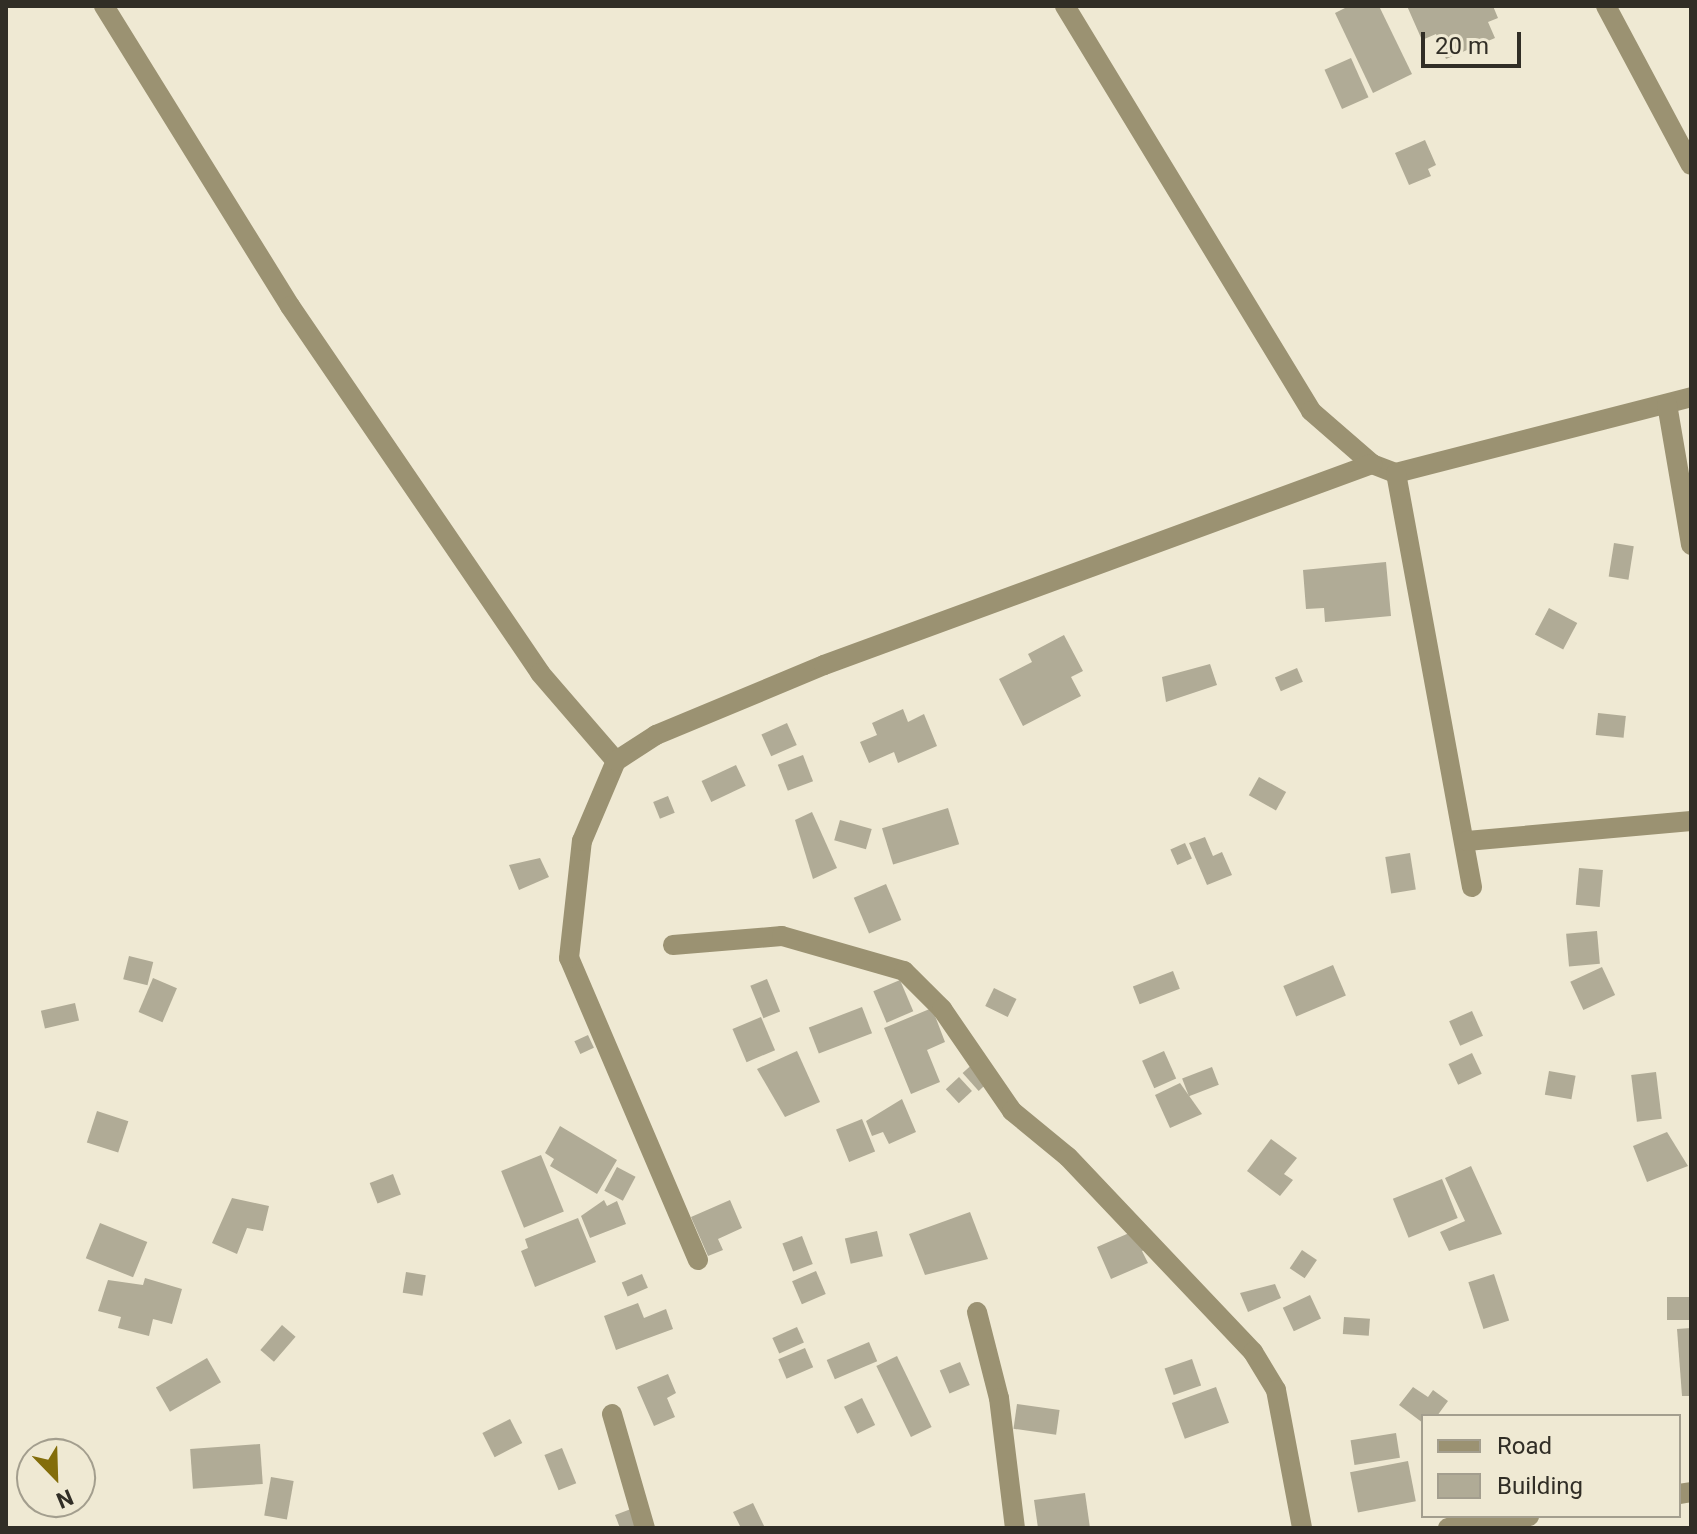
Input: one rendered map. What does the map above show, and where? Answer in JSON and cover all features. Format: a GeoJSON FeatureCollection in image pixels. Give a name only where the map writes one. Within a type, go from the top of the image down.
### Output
{"type":"FeatureCollection","features":[{"type":"Feature","properties":{"kind":"street"},"geometry":{"type":"LineString","coordinates":[[104,6],[290,306],[540,673],[616,761]]}},
{"type":"Feature","properties":{"kind":"street"},"geometry":{"type":"LineString","coordinates":[[1065,6],[1311,411],[1372,464],[1396,473],[1691,397]]}},
{"type":"Feature","properties":{"kind":"street"},"geometry":{"type":"LineString","coordinates":[[1606,6],[1691,165]]}},
{"type":"Feature","properties":{"kind":"street"},"geometry":{"type":"LineString","coordinates":[[1667,404],[1691,545]]}},
{"type":"Feature","properties":{"kind":"street"},"geometry":{"type":"LineString","coordinates":[[698,1260],[569,958],[582,841],[616,761],[656,735],[824,665],[1372,464]]}},
{"type":"Feature","properties":{"kind":"street"},"geometry":{"type":"LineString","coordinates":[[1396,473],[1467,841],[1472,887]]}},
{"type":"Feature","properties":{"kind":"street"},"geometry":{"type":"LineString","coordinates":[[1467,841],[1691,821]]}},
{"type":"Feature","properties":{"kind":"street"},"geometry":{"type":"LineString","coordinates":[[673,945],[782,936],[904,971],[942,1009],[1012,1111],[1068,1157],[1253,1352],[1276,1390],[1302,1528]]}},
{"type":"Feature","properties":{"kind":"street"},"geometry":{"type":"LineString","coordinates":[[977,1312],[999,1398],[1015,1528]]}},
{"type":"Feature","properties":{"kind":"street"},"geometry":{"type":"LineString","coordinates":[[612,1414],[645,1528]]}},
{"type":"Feature","properties":{"kind":"street"},"geometry":{"type":"LineString","coordinates":[[1448,1528],[1516,1518]]}},
{"type":"Feature","properties":{"kind":"building"},"geometry":{"type":"Polygon","coordinates":[[[1349,6],[1379,6],[1412,74],[1373,93],[1335,13],[1349,6]]]}},
{"type":"Feature","properties":{"kind":"building"},"geometry":{"type":"Polygon","coordinates":[[[1407,6],[1493,6],[1498,18],[1488,22],[1495,38],[1446,59],[1436,34],[1422,40],[1407,6]]]}},
{"type":"Feature","properties":{"kind":"building"},"geometry":{"type":"Polygon","coordinates":[[[1351,58],[1368,97],[1342,109],[1325,70],[1351,58]]]}},
{"type":"Feature","properties":{"kind":"building"},"geometry":{"type":"Polygon","coordinates":[[[1425,140],[1436,165],[1428,169],[1431,176],[1409,185],[1395,153],[1425,140]]]}},
{"type":"Feature","properties":{"kind":"building"},"geometry":{"type":"Polygon","coordinates":[[[1614,543],[1634,546],[1628,580],[1609,577],[1614,543]]]}},
{"type":"Feature","properties":{"kind":"building"},"geometry":{"type":"Polygon","coordinates":[[[1386,562],[1391,616],[1325,622],[1324,608],[1306,609],[1303,570],[1386,562]]]}},
{"type":"Feature","properties":{"kind":"building"},"geometry":{"type":"Polygon","coordinates":[[[1549,608],[1577,623],[1563,650],[1535,634],[1549,608]]]}},
{"type":"Feature","properties":{"kind":"building"},"geometry":{"type":"Polygon","coordinates":[[[1064,635],[1083,671],[1071,677],[1081,696],[1023,726],[999,679],[1032,662],[1028,654],[1064,635]]]}},
{"type":"Feature","properties":{"kind":"building"},"geometry":{"type":"Polygon","coordinates":[[[1210,664],[1217,685],[1166,702],[1162,677],[1210,664]]]}},
{"type":"Feature","properties":{"kind":"building"},"geometry":{"type":"Polygon","coordinates":[[[1297,668],[1303,682],[1281,691],[1275,677],[1297,668]]]}},
{"type":"Feature","properties":{"kind":"building"},"geometry":{"type":"Polygon","coordinates":[[[903,709],[908,722],[924,714],[937,746],[898,763],[894,752],[869,763],[860,742],[877,735],[872,723],[903,709]]]}},
{"type":"Feature","properties":{"kind":"building"},"geometry":{"type":"Polygon","coordinates":[[[1598,713],[1626,716],[1624,738],[1596,735],[1598,713]]]}},
{"type":"Feature","properties":{"kind":"building"},"geometry":{"type":"Polygon","coordinates":[[[787,723],[797,745],[771,756],[761,734],[787,723]]]}},
{"type":"Feature","properties":{"kind":"building"},"geometry":{"type":"Polygon","coordinates":[[[803,755],[813,781],[788,791],[778,765],[803,755]]]}},
{"type":"Feature","properties":{"kind":"building"},"geometry":{"type":"Polygon","coordinates":[[[736,765],[746,786],[711,802],[702,781],[736,765]]]}},
{"type":"Feature","properties":{"kind":"building"},"geometry":{"type":"Polygon","coordinates":[[[1259,777],[1286,792],[1276,810],[1249,795],[1259,777]]]}},
{"type":"Feature","properties":{"kind":"building"},"geometry":{"type":"Polygon","coordinates":[[[668,796],[675,813],[660,819],[653,802],[668,796]]]}},
{"type":"Feature","properties":{"kind":"building"},"geometry":{"type":"Polygon","coordinates":[[[948,808],[959,844],[893,865],[882,828],[948,808]]]}},
{"type":"Feature","properties":{"kind":"building"},"geometry":{"type":"Polygon","coordinates":[[[812,812],[837,868],[813,879],[795,820],[812,812]]]}},
{"type":"Feature","properties":{"kind":"building"},"geometry":{"type":"Polygon","coordinates":[[[840,820],[872,829],[866,849],[834,840],[840,820]]]}},
{"type":"Feature","properties":{"kind":"building"},"geometry":{"type":"Polygon","coordinates":[[[1205,837],[1213,856],[1222,852],[1232,875],[1207,885],[1189,843],[1205,837]]]}},
{"type":"Feature","properties":{"kind":"building"},"geometry":{"type":"Polygon","coordinates":[[[1185,843],[1192,859],[1177,865],[1170,850],[1185,843]]]}},
{"type":"Feature","properties":{"kind":"building"},"geometry":{"type":"Polygon","coordinates":[[[1410,853],[1416,890],[1391,893],[1385,857],[1410,853]]]}},
{"type":"Feature","properties":{"kind":"building"},"geometry":{"type":"Polygon","coordinates":[[[540,858],[549,877],[519,890],[509,865],[540,858]]]}},
{"type":"Feature","properties":{"kind":"building"},"geometry":{"type":"Polygon","coordinates":[[[1579,868],[1603,870],[1600,907],[1576,905],[1579,868]]]}},
{"type":"Feature","properties":{"kind":"building"},"geometry":{"type":"Polygon","coordinates":[[[886,884],[901,920],[869,934],[854,898],[886,884]]]}},
{"type":"Feature","properties":{"kind":"building"},"geometry":{"type":"Polygon","coordinates":[[[1597,931],[1600,964],[1569,967],[1566,934],[1597,931]]]}},
{"type":"Feature","properties":{"kind":"building"},"geometry":{"type":"Polygon","coordinates":[[[129,956],[153,962],[147,985],[123,979],[129,956]]]}},
{"type":"Feature","properties":{"kind":"building"},"geometry":{"type":"Polygon","coordinates":[[[1333,965],[1346,995],[1296,1016],[1283,986],[1333,965]]]}},
{"type":"Feature","properties":{"kind":"building"},"geometry":{"type":"Polygon","coordinates":[[[1602,967],[1615,995],[1583,1010],[1570,982],[1602,967]]]}},
{"type":"Feature","properties":{"kind":"building"},"geometry":{"type":"Polygon","coordinates":[[[1173,971],[1180,989],[1140,1004],[1133,986],[1173,971]]]}},
{"type":"Feature","properties":{"kind":"building"},"geometry":{"type":"Polygon","coordinates":[[[153,978],[177,988],[162,1022],[139,1012],[153,978]]]}},
{"type":"Feature","properties":{"kind":"building"},"geometry":{"type":"Polygon","coordinates":[[[767,979],[780,1011],[763,1018],[750,986],[767,979]]]}},
{"type":"Feature","properties":{"kind":"building"},"geometry":{"type":"Polygon","coordinates":[[[900,980],[913,1011],[887,1023],[873,991],[900,980]]]}},
{"type":"Feature","properties":{"kind":"building"},"geometry":{"type":"Polygon","coordinates":[[[994,988],[1016,999],[1008,1017],[985,1006],[994,988]]]}},
{"type":"Feature","properties":{"kind":"building"},"geometry":{"type":"Polygon","coordinates":[[[75,1003],[79,1021],[45,1028],[41,1011],[75,1003]]]}},
{"type":"Feature","properties":{"kind":"building"},"geometry":{"type":"Polygon","coordinates":[[[862,1007],[872,1033],[819,1054],[809,1027],[862,1007]]]}},
{"type":"Feature","properties":{"kind":"building"},"geometry":{"type":"Polygon","coordinates":[[[932,1008],[945,1042],[927,1050],[940,1082],[911,1094],[884,1028],[932,1008]]]}},
{"type":"Feature","properties":{"kind":"building"},"geometry":{"type":"Polygon","coordinates":[[[1472,1011],[1483,1036],[1460,1046],[1449,1021],[1472,1011]]]}},
{"type":"Feature","properties":{"kind":"building"},"geometry":{"type":"Polygon","coordinates":[[[761,1017],[775,1050],[747,1062],[732,1029],[761,1017]]]}},
{"type":"Feature","properties":{"kind":"building"},"geometry":{"type":"Polygon","coordinates":[[[588,1035],[594,1048],[580,1054],[574,1041],[588,1035]]]}},
{"type":"Feature","properties":{"kind":"building"},"geometry":{"type":"Polygon","coordinates":[[[797,1051],[820,1102],[785,1117],[757,1069],[797,1051]]]}},
{"type":"Feature","properties":{"kind":"building"},"geometry":{"type":"Polygon","coordinates":[[[1164,1051],[1176,1078],[1154,1088],[1142,1061],[1164,1051]]]}},
{"type":"Feature","properties":{"kind":"building"},"geometry":{"type":"Polygon","coordinates":[[[1472,1053],[1482,1074],[1458,1085],[1448,1064],[1472,1053]]]}},
{"type":"Feature","properties":{"kind":"building"},"geometry":{"type":"Polygon","coordinates":[[[976,1061],[992,1079],[979,1091],[963,1073],[976,1061]]]}},
{"type":"Feature","properties":{"kind":"building"},"geometry":{"type":"Polygon","coordinates":[[[1212,1067],[1219,1085],[1189,1096],[1182,1078],[1212,1067]]]}},
{"type":"Feature","properties":{"kind":"building"},"geometry":{"type":"Polygon","coordinates":[[[1549,1071],[1576,1076],[1571,1099],[1545,1095],[1549,1071]]]}},
{"type":"Feature","properties":{"kind":"building"},"geometry":{"type":"Polygon","coordinates":[[[1656,1072],[1662,1119],[1637,1122],[1631,1075],[1656,1072]]]}},
{"type":"Feature","properties":{"kind":"building"},"geometry":{"type":"Polygon","coordinates":[[[959,1077],[972,1091],[959,1103],[946,1089],[959,1077]]]}},
{"type":"Feature","properties":{"kind":"building"},"geometry":{"type":"Polygon","coordinates":[[[1180,1083],[1202,1114],[1170,1128],[1155,1095],[1180,1083]]]}},
{"type":"Feature","properties":{"kind":"building"},"geometry":{"type":"Polygon","coordinates":[[[902,1099],[916,1132],[889,1144],[883,1132],[872,1136],[866,1121],[902,1099]]]}},
{"type":"Feature","properties":{"kind":"building"},"geometry":{"type":"Polygon","coordinates":[[[97,1111],[128,1121],[118,1153],[87,1142],[97,1111]]]}},
{"type":"Feature","properties":{"kind":"building"},"geometry":{"type":"Polygon","coordinates":[[[862,1119],[875,1151],[849,1162],[836,1129],[862,1119]]]}},
{"type":"Feature","properties":{"kind":"building"},"geometry":{"type":"Polygon","coordinates":[[[560,1126],[617,1160],[597,1194],[550,1166],[554,1159],[545,1153],[560,1126]]]}},
{"type":"Feature","properties":{"kind":"building"},"geometry":{"type":"Polygon","coordinates":[[[1667,1132],[1688,1166],[1647,1182],[1633,1146],[1667,1132]]]}},
{"type":"Feature","properties":{"kind":"building"},"geometry":{"type":"Polygon","coordinates":[[[1271,1139],[1297,1158],[1284,1174],[1293,1180],[1280,1196],[1247,1171],[1271,1139]]]}},
{"type":"Feature","properties":{"kind":"building"},"geometry":{"type":"Polygon","coordinates":[[[541,1155],[564,1212],[524,1228],[501,1171],[541,1155]]]}},
{"type":"Feature","properties":{"kind":"building"},"geometry":{"type":"Polygon","coordinates":[[[1471,1166],[1502,1234],[1449,1251],[1440,1232],[1465,1221],[1445,1178],[1471,1166]]]}},
{"type":"Feature","properties":{"kind":"building"},"geometry":{"type":"Polygon","coordinates":[[[617,1167],[636,1177],[623,1201],[604,1191],[617,1167]]]}},
{"type":"Feature","properties":{"kind":"building"},"geometry":{"type":"Polygon","coordinates":[[[393,1174],[401,1195],[378,1203],[370,1183],[393,1174]]]}},
{"type":"Feature","properties":{"kind":"building"},"geometry":{"type":"Polygon","coordinates":[[[1442,1179],[1458,1218],[1409,1238],[1393,1199],[1442,1179]]]}},
{"type":"Feature","properties":{"kind":"building"},"geometry":{"type":"Polygon","coordinates":[[[232,1198],[269,1206],[263,1231],[247,1228],[237,1254],[212,1243],[232,1198]]]}},
{"type":"Feature","properties":{"kind":"building"},"geometry":{"type":"Polygon","coordinates":[[[604,1200],[607,1206],[617,1201],[626,1224],[590,1238],[581,1216],[604,1200]]]}},
{"type":"Feature","properties":{"kind":"building"},"geometry":{"type":"Polygon","coordinates":[[[730,1200],[742,1228],[718,1239],[723,1250],[708,1256],[691,1217],[730,1200]]]}},
{"type":"Feature","properties":{"kind":"building"},"geometry":{"type":"Polygon","coordinates":[[[970,1212],[988,1259],[925,1275],[909,1234],[970,1212]]]}},
{"type":"Feature","properties":{"kind":"building"},"geometry":{"type":"Polygon","coordinates":[[[578,1218],[596,1262],[535,1287],[521,1251],[528,1248],[525,1239],[578,1218]]]}},
{"type":"Feature","properties":{"kind":"building"},"geometry":{"type":"Polygon","coordinates":[[[100,1223],[147,1242],[133,1277],[86,1258],[100,1223]]]}},
{"type":"Feature","properties":{"kind":"building"},"geometry":{"type":"Polygon","coordinates":[[[1143,1227],[1152,1247],[1142,1251],[1148,1263],[1111,1279],[1097,1247],[1143,1227]]]}},
{"type":"Feature","properties":{"kind":"building"},"geometry":{"type":"Polygon","coordinates":[[[877,1231],[883,1256],[851,1264],[845,1238],[877,1231]]]}},
{"type":"Feature","properties":{"kind":"building"},"geometry":{"type":"Polygon","coordinates":[[[802,1236],[813,1264],[793,1272],[782,1244],[802,1236]]]}},
{"type":"Feature","properties":{"kind":"building"},"geometry":{"type":"Polygon","coordinates":[[[1302,1250],[1317,1260],[1305,1278],[1290,1268],[1302,1250]]]}},
{"type":"Feature","properties":{"kind":"building"},"geometry":{"type":"Polygon","coordinates":[[[816,1271],[826,1294],[802,1304],[792,1281],[816,1271]]]}},
{"type":"Feature","properties":{"kind":"building"},"geometry":{"type":"Polygon","coordinates":[[[406,1272],[426,1275],[422,1296],[403,1293],[406,1272]]]}},
{"type":"Feature","properties":{"kind":"building"},"geometry":{"type":"Polygon","coordinates":[[[642,1274],[648,1288],[628,1296],[622,1283],[642,1274]]]}},
{"type":"Feature","properties":{"kind":"building"},"geometry":{"type":"Polygon","coordinates":[[[1494,1274],[1509,1321],[1483,1329],[1468,1282],[1494,1274]]]}},
{"type":"Feature","properties":{"kind":"building"},"geometry":{"type":"Polygon","coordinates":[[[145,1278],[182,1289],[172,1324],[153,1319],[149,1336],[118,1328],[121,1317],[98,1311],[108,1280],[143,1285],[145,1278]]]}},
{"type":"Feature","properties":{"kind":"building"},"geometry":{"type":"Polygon","coordinates":[[[1275,1284],[1281,1298],[1248,1312],[1240,1293],[1275,1284]]]}},
{"type":"Feature","properties":{"kind":"building"},"geometry":{"type":"Polygon","coordinates":[[[1310,1295],[1321,1319],[1294,1331],[1283,1308],[1310,1295]]]}},
{"type":"Feature","properties":{"kind":"building"},"geometry":{"type":"Polygon","coordinates":[[[1667,1297],[1691,1297],[1691,1320],[1667,1320],[1667,1297]]]}},
{"type":"Feature","properties":{"kind":"building"},"geometry":{"type":"Polygon","coordinates":[[[638,1303],[644,1318],[666,1309],[673,1329],[616,1350],[604,1316],[638,1303]]]}},
{"type":"Feature","properties":{"kind":"building"},"geometry":{"type":"Polygon","coordinates":[[[1344,1317],[1370,1319],[1369,1336],[1343,1334],[1344,1317]]]}},
{"type":"Feature","properties":{"kind":"building"},"geometry":{"type":"Polygon","coordinates":[[[282,1325],[296,1337],[274,1362],[260,1350],[282,1325]]]}},
{"type":"Feature","properties":{"kind":"building"},"geometry":{"type":"Polygon","coordinates":[[[797,1327],[804,1343],[779,1354],[772,1338],[797,1327]]]}},
{"type":"Feature","properties":{"kind":"building"},"geometry":{"type":"Polygon","coordinates":[[[1691,1328],[1691,1396],[1682,1396],[1677,1329],[1691,1328]]]}},
{"type":"Feature","properties":{"kind":"building"},"geometry":{"type":"Polygon","coordinates":[[[869,1342],[877,1361],[835,1379],[827,1360],[869,1342]]]}},
{"type":"Feature","properties":{"kind":"building"},"geometry":{"type":"Polygon","coordinates":[[[805,1348],[813,1367],[787,1379],[778,1359],[805,1348]]]}},
{"type":"Feature","properties":{"kind":"building"},"geometry":{"type":"Polygon","coordinates":[[[897,1356],[932,1427],[911,1437],[876,1366],[897,1356]]]}},
{"type":"Feature","properties":{"kind":"building"},"geometry":{"type":"Polygon","coordinates":[[[207,1358],[221,1382],[170,1412],[156,1388],[207,1358]]]}},
{"type":"Feature","properties":{"kind":"building"},"geometry":{"type":"Polygon","coordinates":[[[1192,1359],[1201,1385],[1174,1395],[1165,1368],[1192,1359]]]}},
{"type":"Feature","properties":{"kind":"building"},"geometry":{"type":"Polygon","coordinates":[[[960,1362],[970,1385],[950,1394],[940,1371],[960,1362]]]}},
{"type":"Feature","properties":{"kind":"building"},"geometry":{"type":"Polygon","coordinates":[[[668,1374],[676,1393],[667,1398],[675,1417],[654,1426],[637,1387],[668,1374]]]}},
{"type":"Feature","properties":{"kind":"building"},"geometry":{"type":"Polygon","coordinates":[[[1216,1387],[1229,1423],[1185,1439],[1172,1403],[1216,1387]]]}},
{"type":"Feature","properties":{"kind":"building"},"geometry":{"type":"Polygon","coordinates":[[[1413,1387],[1428,1397],[1433,1390],[1448,1401],[1438,1414],[1421,1414],[1421,1422],[1399,1405],[1413,1387]]]}},
{"type":"Feature","properties":{"kind":"building"},"geometry":{"type":"Polygon","coordinates":[[[862,1398],[875,1425],[857,1434],[844,1407],[862,1398]]]}},
{"type":"Feature","properties":{"kind":"building"},"geometry":{"type":"Polygon","coordinates":[[[1017,1404],[1060,1410],[1056,1435],[1014,1429],[1017,1404]]]}},
{"type":"Feature","properties":{"kind":"building"},"geometry":{"type":"Polygon","coordinates":[[[510,1419],[522,1443],[495,1457],[482,1433],[510,1419]]]}},
{"type":"Feature","properties":{"kind":"building"},"geometry":{"type":"Polygon","coordinates":[[[1396,1433],[1400,1458],[1354,1465],[1351,1440],[1396,1433]]]}},
{"type":"Feature","properties":{"kind":"building"},"geometry":{"type":"Polygon","coordinates":[[[260,1444],[263,1484],[193,1489],[190,1449],[260,1444]]]}},
{"type":"Feature","properties":{"kind":"building"},"geometry":{"type":"Polygon","coordinates":[[[562,1448],[576,1483],[559,1490],[544,1455],[562,1448]]]}},
{"type":"Feature","properties":{"kind":"building"},"geometry":{"type":"Polygon","coordinates":[[[1408,1461],[1416,1501],[1358,1513],[1350,1472],[1408,1461]]]}},
{"type":"Feature","properties":{"kind":"building"},"geometry":{"type":"Polygon","coordinates":[[[271,1477],[294,1481],[287,1519],[264,1515],[271,1477]]]}},
{"type":"Feature","properties":{"kind":"building"},"geometry":{"type":"Polygon","coordinates":[[[1085,1493],[1090,1528],[1038,1528],[1034,1500],[1085,1493]]]}},
{"type":"Feature","properties":{"kind":"building"},"geometry":{"type":"Polygon","coordinates":[[[753,1503],[765,1528],[741,1528],[733,1512],[753,1503]]]}},
{"type":"Feature","properties":{"kind":"building"},"geometry":{"type":"Polygon","coordinates":[[[631,1509],[638,1528],[620,1528],[615,1515],[631,1509]]]}}]}
